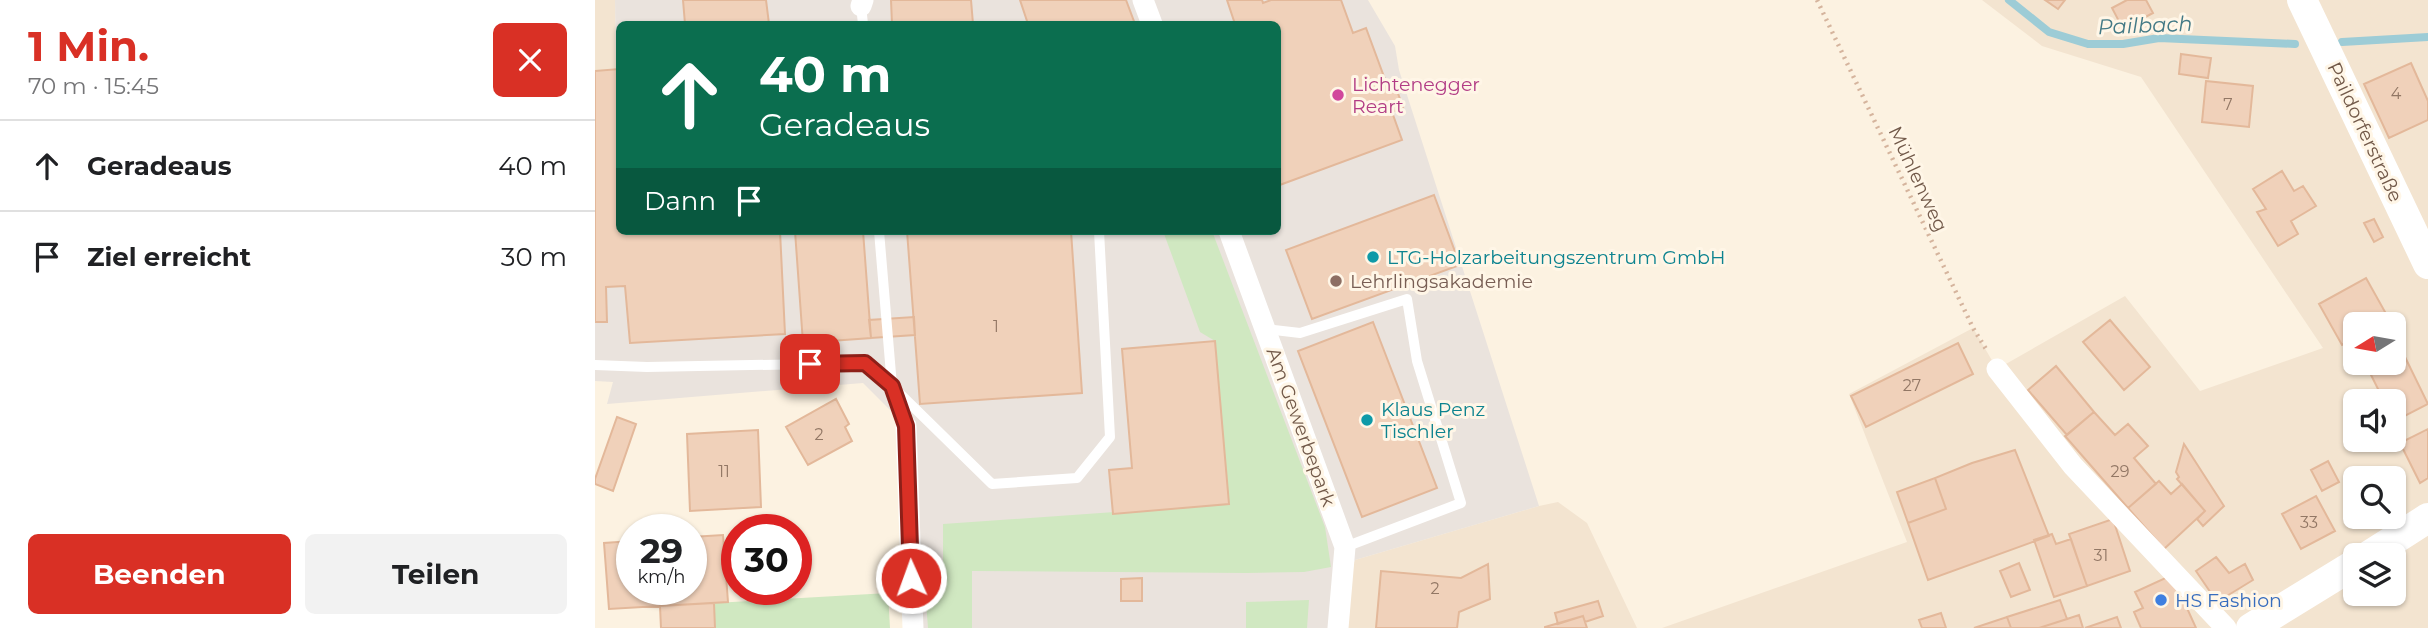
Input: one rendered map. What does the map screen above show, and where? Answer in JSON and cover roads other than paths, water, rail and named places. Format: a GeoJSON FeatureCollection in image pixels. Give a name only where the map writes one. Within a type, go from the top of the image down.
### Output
{"type":"FeatureCollection","features":[{"type":"Feature","properties":{"kind":"street"},"geometry":{"type":"LineString","coordinates":[[1143,0],[1151,21]]}},
{"type":"Feature","properties":{"kind":"street","name":"Paildorferstraße"},"geometry":{"type":"LineString","coordinates":[[2302,0],[2428,264]]}},
{"type":"Feature","properties":{"kind":"street","name":"Am Gewerbepark"},"geometry":{"type":"LineString","coordinates":[[1230,235],[1345,547],[1338,628]]}},
{"type":"Feature","properties":{"kind":"street"},"geometry":{"type":"LineString","coordinates":[[1997,369],[2073,466],[2226,628]]}},
{"type":"Feature","properties":{"kind":"street"},"geometry":{"type":"LineString","coordinates":[[906,426],[913,628]]}},
{"type":"Feature","properties":{"kind":"street"},"geometry":{"type":"LineString","coordinates":[[2389,543],[2428,518]]}},
{"type":"Feature","properties":{"kind":"street"},"geometry":{"type":"LineString","coordinates":[[2251,628],[2286,619],[2343,574]]}},
{"type":"Feature","properties":{"kind":"lane"},"geometry":{"type":"LineString","coordinates":[[880,235],[892,386],[906,426]]}},
{"type":"Feature","properties":{"kind":"lane"},"geometry":{"type":"LineString","coordinates":[[595,365],[865,363],[992,484],[1077,478],[1110,437],[1099,235]]}},
{"type":"Feature","properties":{"kind":"lane"},"geometry":{"type":"LineString","coordinates":[[1265,329],[1300,332],[1407,299],[1417,361],[1461,503],[1345,547]]}},
{"type":"Feature","properties":{"kind":"waterway","name":"Pailbach"},"geometry":{"type":"LineString","coordinates":[[2009,0],[2049,32],[2088,44],[2123,44],[2159,38],[2295,44]]}},
{"type":"Feature","properties":{"kind":"waterway","name":"Pailbach"},"geometry":{"type":"LineString","coordinates":[[2342,42],[2428,37]]}},
{"type":"Feature","properties":{"kind":"place","name":"Lichtenegger Reart"},"geometry":{"type":"Point","coordinates":[1338,95]}},
{"type":"Feature","properties":{"kind":"place","name":"LTG-Holzarbeitungszentrum GmbH"},"geometry":{"type":"Point","coordinates":[1373,257]}},
{"type":"Feature","properties":{"kind":"place","name":"Lehrlingsakademie"},"geometry":{"type":"Point","coordinates":[1336,281]}},
{"type":"Feature","properties":{"kind":"place","name":"Klaus Penz Tischler"},"geometry":{"type":"Point","coordinates":[1367,420]}},
{"type":"Feature","properties":{"kind":"place","name":"HS Fashion"},"geometry":{"type":"Point","coordinates":[2161,600]}}]}
